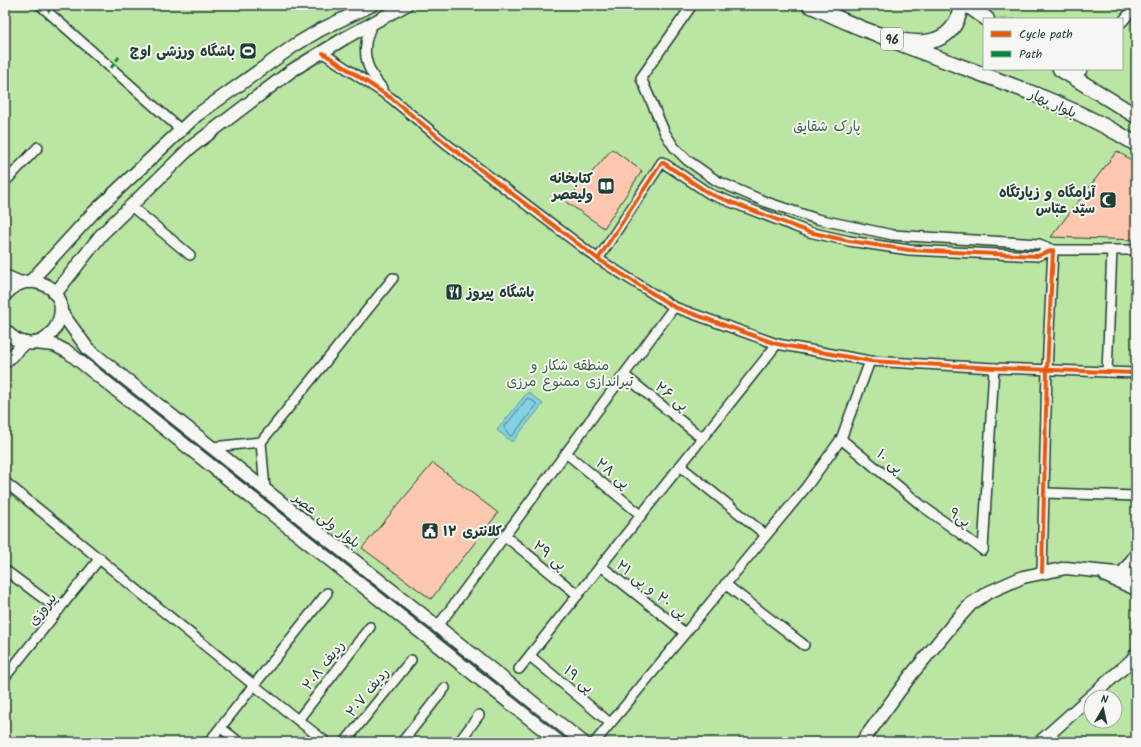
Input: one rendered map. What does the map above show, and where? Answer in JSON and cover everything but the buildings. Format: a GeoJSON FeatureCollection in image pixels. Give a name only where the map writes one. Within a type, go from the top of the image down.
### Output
{"type":"FeatureCollection","features":[{"type":"Feature","properties":{"kind":"main road","name":"96"},"geometry":{"type":"LineString","coordinates":[[808,5],[877,34],[907,42],[932,41],[944,36],[954,26],[960,15],[961,5]]}},
{"type":"Feature","properties":{"kind":"main road"},"geometry":{"type":"LineString","coordinates":[[967,5],[986,18]]}},
{"type":"Feature","properties":{"kind":"main road","name":"بلوار بهار"},"geometry":{"type":"LineString","coordinates":[[877,34],[928,55],[999,75],[1136,144]]}},
{"type":"Feature","properties":{"kind":"main road"},"geometry":{"type":"LineString","coordinates":[[1064,70],[1079,74],[1136,116]]}},
{"type":"Feature","properties":{"kind":"street"},"geometry":{"type":"LineString","coordinates":[[40,5],[180,129]]}},
{"type":"Feature","properties":{"kind":"street"},"geometry":{"type":"LineString","coordinates":[[5,295],[12,287],[26,282],[93,213],[180,129],[197,115],[295,45],[356,8],[372,5]]}},
{"type":"Feature","properties":{"kind":"street"},"geometry":{"type":"LineString","coordinates":[[5,276],[26,282],[40,283],[48,287],[55,294],[101,235],[190,148],[291,71],[323,53],[345,38],[406,5]]}},
{"type":"Feature","properties":{"kind":"street"},"geometry":{"type":"LineString","coordinates":[[692,5],[641,78],[665,132],[674,147],[700,170],[717,181],[766,202],[817,219],[860,229],[893,235],[1039,244],[1053,250]]}},
{"type":"Feature","properties":{"kind":"street"},"geometry":{"type":"LineString","coordinates":[[1123,21],[1136,6]]}},
{"type":"Feature","properties":{"kind":"street"},"geometry":{"type":"LineString","coordinates":[[373,23],[365,43],[364,54],[371,75],[391,98]]}},
{"type":"Feature","properties":{"kind":"street"},"geometry":{"type":"LineString","coordinates":[[323,53],[391,98],[448,145],[598,258],[674,307],[777,344],[870,361],[994,368],[1136,373]]}},
{"type":"Feature","properties":{"kind":"street"},"geometry":{"type":"LineString","coordinates":[[5,182],[38,148]]}},
{"type":"Feature","properties":{"kind":"street"},"geometry":{"type":"LineString","coordinates":[[598,258],[662,162],[710,194],[809,232],[849,241],[909,250],[1037,256],[1053,250],[1136,250]]}},
{"type":"Feature","properties":{"kind":"street"},"geometry":{"type":"LineString","coordinates":[[131,206],[190,255]]}},
{"type":"Feature","properties":{"kind":"street"},"geometry":{"type":"LineString","coordinates":[[1042,572],[1047,370],[1053,250]]}},
{"type":"Feature","properties":{"kind":"street"},"geometry":{"type":"LineString","coordinates":[[1107,372],[1112,250]]}},
{"type":"Feature","properties":{"kind":"street"},"geometry":{"type":"LineString","coordinates":[[265,490],[261,442],[393,278]]}},
{"type":"Feature","properties":{"kind":"street","name":"بلوار ولی عصر"},"geometry":{"type":"LineString","coordinates":[[55,294],[60,303],[61,312],[88,349],[583,742]]}},
{"type":"Feature","properties":{"kind":"street"},"geometry":{"type":"LineString","coordinates":[[438,626],[674,307]]}},
{"type":"Feature","properties":{"kind":"street"},"geometry":{"type":"LineString","coordinates":[[5,330],[17,340],[30,343],[45,340],[54,333],[59,323],[61,312]]}},
{"type":"Feature","properties":{"kind":"street"},"geometry":{"type":"LineString","coordinates":[[5,362],[30,343]]}},
{"type":"Feature","properties":{"kind":"street","name":"بلوار ولی عصر"},"geometry":{"type":"LineString","coordinates":[[30,343],[54,345],[73,356],[559,742]]}},
{"type":"Feature","properties":{"kind":"street"},"geometry":{"type":"LineString","coordinates":[[520,669],[777,344]]}},
{"type":"Feature","properties":{"kind":"street"},"geometry":{"type":"LineString","coordinates":[[595,742],[807,486],[841,439],[870,361]]}},
{"type":"Feature","properties":{"kind":"street","name":"پی۹"},"geometry":{"type":"LineString","coordinates":[[921,505],[983,550],[994,368]]}},
{"type":"Feature","properties":{"kind":"street","name":"پی ۲۶"},"geometry":{"type":"LineString","coordinates":[[624,375],[702,438]]}},
{"type":"Feature","properties":{"kind":"street","name":"پی ۱۰"},"geometry":{"type":"LineString","coordinates":[[841,439],[921,505]]}},
{"type":"Feature","properties":{"kind":"street"},"geometry":{"type":"LineString","coordinates":[[212,447],[261,442]]}},
{"type":"Feature","properties":{"kind":"street","name":"پی ۲۸"},"geometry":{"type":"LineString","coordinates":[[566,453],[641,515]]}},
{"type":"Feature","properties":{"kind":"street"},"geometry":{"type":"LineString","coordinates":[[680,466],[766,535]]}},
{"type":"Feature","properties":{"kind":"street"},"geometry":{"type":"LineString","coordinates":[[5,482],[100,558],[253,686],[326,742]]}},
{"type":"Feature","properties":{"kind":"street"},"geometry":{"type":"LineString","coordinates":[[1045,493],[1136,496]]}},
{"type":"Feature","properties":{"kind":"street","name":"پی ۲۹"},"geometry":{"type":"LineString","coordinates":[[505,536],[578,595]]}},
{"type":"Feature","properties":{"kind":"street"},"geometry":{"type":"LineString","coordinates":[[1121,573],[1136,552]]}},
{"type":"Feature","properties":{"kind":"street","name":"پیروزی"},"geometry":{"type":"LineString","coordinates":[[5,677],[100,558]]}},
{"type":"Feature","properties":{"kind":"street","name":"پی ۲۰ و پی ۲۱"},"geometry":{"type":"LineString","coordinates":[[601,566],[685,633]]}},
{"type":"Feature","properties":{"kind":"street"},"geometry":{"type":"LineString","coordinates":[[862,742],[911,675],[971,604],[987,593],[1023,577],[1066,568],[1136,575]]}},
{"type":"Feature","properties":{"kind":"street"},"geometry":{"type":"LineString","coordinates":[[5,570],[59,610]]}},
{"type":"Feature","properties":{"kind":"street"},"geometry":{"type":"LineString","coordinates":[[1090,570],[1119,580],[1136,590]]}},
{"type":"Feature","properties":{"kind":"street"},"geometry":{"type":"LineString","coordinates":[[725,584],[804,645]]}},
{"type":"Feature","properties":{"kind":"street"},"geometry":{"type":"LineString","coordinates":[[209,742],[327,593]]}},
{"type":"Feature","properties":{"kind":"street","name":"ردیف ۲۰۸"},"geometry":{"type":"LineString","coordinates":[[298,720],[370,628]]}},
{"type":"Feature","properties":{"kind":"street","name":"پی ۱۹"},"geometry":{"type":"LineString","coordinates":[[530,656],[610,723]]}},
{"type":"Feature","properties":{"kind":"street"},"geometry":{"type":"LineString","coordinates":[[1040,742],[1135,657]]}},
{"type":"Feature","properties":{"kind":"street","name":"ردیف ۲۰۷"},"geometry":{"type":"LineString","coordinates":[[345,742],[411,660]]}},
{"type":"Feature","properties":{"kind":"street"},"geometry":{"type":"LineString","coordinates":[[402,742],[445,688]]}},
{"type":"Feature","properties":{"kind":"street"},"geometry":{"type":"LineString","coordinates":[[458,742],[479,715]]}},
{"type":"Feature","properties":{"kind":"street"},"geometry":{"type":"LineString","coordinates":[[221,728],[239,742]]}},
{"type":"Feature","properties":{"kind":"green space","name":"منطقه شکار و تیراندازی ممنوع مرزی"},"geometry":{"type":"Polygon","coordinates":[[[5,5],[1136,5],[1136,742],[5,742],[5,5]]]}},
{"type":"Feature","properties":{"kind":"water"},"geometry":{"type":"Polygon","coordinates":[[[528,392],[543,404],[512,442],[497,430],[528,392]]]}},
{"type":"Feature","properties":{"kind":"marked path"},"geometry":{"type":"LineString","coordinates":[[48,12],[53,5]]}},
{"type":"Feature","properties":{"kind":"marked path"},"geometry":{"type":"LineString","coordinates":[[111,68],[119,57]]}},
{"type":"Feature","properties":{"kind":"cycle path"},"geometry":{"type":"LineString","coordinates":[[323,53],[391,98],[448,145],[598,259],[674,307],[777,344],[870,361],[994,368],[1136,373]]}},
{"type":"Feature","properties":{"kind":"cycle path"},"geometry":{"type":"LineString","coordinates":[[598,259],[662,162],[710,194],[809,232],[849,241],[909,250],[1037,256],[1053,250],[1047,370],[1042,572]]}},
{"type":"Feature","properties":{"kind":"place","name":"باشگاه ورزشی اوج"},"geometry":{"type":"Point","coordinates":[248,51]}},
{"type":"Feature","properties":{"kind":"place","name":"کتابخانه ولیعصر"},"geometry":{"type":"Point","coordinates":[606,186]}},
{"type":"Feature","properties":{"kind":"place","name":"آرامگاه و زیارتگاه سیّد عبّاس"},"geometry":{"type":"Point","coordinates":[1108,200]}},
{"type":"Feature","properties":{"kind":"place","name":"باشگاه پیروز"},"geometry":{"type":"Point","coordinates":[454,292]}},
{"type":"Feature","properties":{"kind":"place","name":"کلانتری ۱۲"},"geometry":{"type":"Point","coordinates":[430,531]}},
{"type":"Feature","properties":{"kind":"park label","name":"پارک شقایق"},"geometry":{"type":"Point","coordinates":[827,126]}}]}
